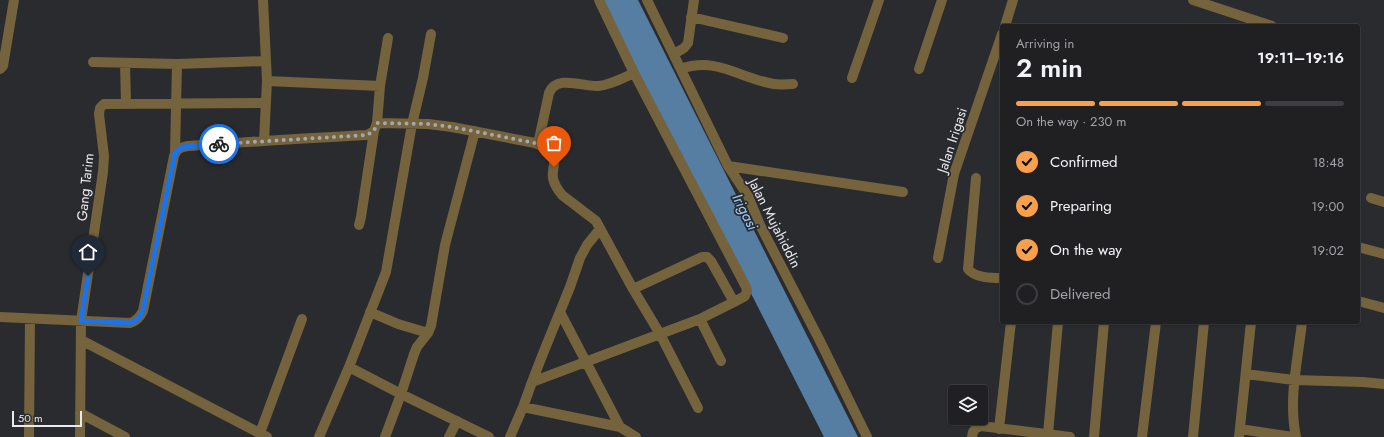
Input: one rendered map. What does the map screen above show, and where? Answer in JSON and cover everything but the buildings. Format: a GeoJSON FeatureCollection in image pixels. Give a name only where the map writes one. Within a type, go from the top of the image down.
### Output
{"type":"FeatureCollection","features":[{"type":"Feature","properties":{"kind":"street"},"geometry":{"type":"LineString","coordinates":[[0,69],[3,66],[14,0]]}},
{"type":"Feature","properties":{"kind":"street"},"geometry":{"type":"LineString","coordinates":[[263,0],[267,81],[264,141]]}},
{"type":"Feature","properties":{"kind":"street"},"geometry":{"type":"LineString","coordinates":[[532,382],[700,319],[745,296],[747,291],[634,73],[600,0]]}},
{"type":"Feature","properties":{"kind":"street","name":"Jalan Mujahiddin"},"geometry":{"type":"LineString","coordinates":[[647,0],[728,166],[748,196],[760,225],[820,341],[867,437]]}},
{"type":"Feature","properties":{"kind":"street"},"geometry":{"type":"LineString","coordinates":[[674,54],[684,48],[688,43],[694,0]]}},
{"type":"Feature","properties":{"kind":"street"},"geometry":{"type":"LineString","coordinates":[[852,78],[879,0]]}},
{"type":"Feature","properties":{"kind":"street"},"geometry":{"type":"LineString","coordinates":[[919,69],[942,0]]}},
{"type":"Feature","properties":{"kind":"street"},"geometry":{"type":"LineString","coordinates":[[1006,24],[1013,0]]}},
{"type":"Feature","properties":{"kind":"street"},"geometry":{"type":"LineString","coordinates":[[1193,0],[1266,24]]}},
{"type":"Feature","properties":{"kind":"street"},"geometry":{"type":"LineString","coordinates":[[691,17],[783,38]]}},
{"type":"Feature","properties":{"kind":"street"},"geometry":{"type":"LineString","coordinates":[[319,437],[350,367],[387,267],[412,124],[423,78],[431,34]]}},
{"type":"Feature","properties":{"kind":"street"},"geometry":{"type":"LineString","coordinates":[[359,225],[388,38]]}},
{"type":"Feature","properties":{"kind":"street","name":"Jalan Irigasi"},"geometry":{"type":"LineString","coordinates":[[938,258],[954,174],[1000,40]]}},
{"type":"Feature","properties":{"kind":"street"},"geometry":{"type":"LineString","coordinates":[[94,62],[177,64],[266,62]]}},
{"type":"Feature","properties":{"kind":"street"},"geometry":{"type":"LineString","coordinates":[[125,63],[126,104],[266,103]]}},
{"type":"Feature","properties":{"kind":"street"},"geometry":{"type":"LineString","coordinates":[[0,317],[130,323],[135,322],[141,316],[175,153],[177,64]]}},
{"type":"Feature","properties":{"kind":"street"},"geometry":{"type":"LineString","coordinates":[[681,69],[692,65],[702,64],[733,70],[776,85],[793,84]]}},
{"type":"Feature","properties":{"kind":"street"},"geometry":{"type":"LineString","coordinates":[[538,144],[551,88],[562,82],[598,86],[614,82],[634,73]]}},
{"type":"Feature","properties":{"kind":"street"},"geometry":{"type":"LineString","coordinates":[[267,81],[380,86]]}},
{"type":"Feature","properties":{"kind":"street","name":"Gang Tarim"},"geometry":{"type":"LineString","coordinates":[[80,437],[81,321],[103,172],[104,156],[99,114],[100,108],[104,104],[126,104]]}},
{"type":"Feature","properties":{"kind":"street"},"geometry":{"type":"LineString","coordinates":[[175,153],[180,148],[188,146],[367,135],[375,127],[412,124],[428,124],[475,131],[538,144],[548,150],[554,158],[553,179],[558,191],[596,221],[633,289],[660,334],[698,408]]}},
{"type":"Feature","properties":{"kind":"street"},"geometry":{"type":"LineString","coordinates":[[385,437],[414,354],[431,326],[445,244],[475,131]]}},
{"type":"Feature","properties":{"kind":"street"},"geometry":{"type":"LineString","coordinates":[[728,166],[903,192]]}},
{"type":"Feature","properties":{"kind":"street"},"geometry":{"type":"LineString","coordinates":[[976,178],[968,269],[971,273],[978,276],[1000,278]]}},
{"type":"Feature","properties":{"kind":"street"},"geometry":{"type":"LineString","coordinates":[[1371,198],[1384,202]]}},
{"type":"Feature","properties":{"kind":"street"},"geometry":{"type":"LineString","coordinates":[[510,437],[580,258],[587,245],[600,229]]}},
{"type":"Feature","properties":{"kind":"street"},"geometry":{"type":"LineString","coordinates":[[1360,248],[1384,254]]}},
{"type":"Feature","properties":{"kind":"street"},"geometry":{"type":"LineString","coordinates":[[633,289],[702,257],[705,257],[711,261],[734,302]]}},
{"type":"Feature","properties":{"kind":"street"},"geometry":{"type":"LineString","coordinates":[[1360,302],[1384,308]]}},
{"type":"Feature","properties":{"kind":"street"},"geometry":{"type":"LineString","coordinates":[[370,312],[398,324],[428,333]]}},
{"type":"Feature","properties":{"kind":"street"},"geometry":{"type":"LineString","coordinates":[[560,312],[620,427]]}},
{"type":"Feature","properties":{"kind":"street"},"geometry":{"type":"LineString","coordinates":[[29,437],[30,319]]}},
{"type":"Feature","properties":{"kind":"street"},"geometry":{"type":"LineString","coordinates":[[81,340],[263,435],[302,319]]}},
{"type":"Feature","properties":{"kind":"street"},"geometry":{"type":"LineString","coordinates":[[700,319],[721,361]]}},
{"type":"Feature","properties":{"kind":"street"},"geometry":{"type":"LineString","coordinates":[[999,429],[1010,324]]}},
{"type":"Feature","properties":{"kind":"street"},"geometry":{"type":"LineString","coordinates":[[1048,434],[1058,324]]}},
{"type":"Feature","properties":{"kind":"street"},"geometry":{"type":"LineString","coordinates":[[1094,437],[1104,324]]}},
{"type":"Feature","properties":{"kind":"street"},"geometry":{"type":"LineString","coordinates":[[1142,437],[1156,324]]}},
{"type":"Feature","properties":{"kind":"street"},"geometry":{"type":"LineString","coordinates":[[1193,437],[1204,324]]}},
{"type":"Feature","properties":{"kind":"street"},"geometry":{"type":"LineString","coordinates":[[1251,324],[1239,433],[1295,437],[1292,411],[1294,380],[1302,324]]}},
{"type":"Feature","properties":{"kind":"street"},"geometry":{"type":"LineString","coordinates":[[350,367],[489,437]]}},
{"type":"Feature","properties":{"kind":"street"},"geometry":{"type":"LineString","coordinates":[[1246,374],[1294,380],[1384,384]]}},
{"type":"Feature","properties":{"kind":"street"},"geometry":{"type":"LineString","coordinates":[[523,407],[620,427],[636,437]]}},
{"type":"Feature","properties":{"kind":"street"},"geometry":{"type":"LineString","coordinates":[[80,413],[125,437]]}},
{"type":"Feature","properties":{"kind":"street"},"geometry":{"type":"LineString","coordinates":[[449,437],[457,422]]}},
{"type":"Feature","properties":{"kind":"street"},"geometry":{"type":"LineString","coordinates":[[972,437],[976,428],[981,426],[1021,434],[1048,434],[1070,437]]}},
{"type":"Feature","properties":{"kind":"water"},"geometry":{"type":"Polygon","coordinates":[[[602,0],[638,0],[858,437],[824,437],[602,0]]]}},
{"type":"Feature","properties":{"kind":"way so far"},"geometry":{"type":"LineString","coordinates":[[219,144],[367,135],[374,131],[377,123],[428,124],[475,131],[535,143],[548,150],[554,158],[554,167]]}},
{"type":"Feature","properties":{"kind":"route"},"geometry":{"type":"LineString","coordinates":[[88,276],[81,321],[130,323],[135,322],[141,316],[175,153],[182,147],[219,144]]}},
{"type":"Feature","properties":{"kind":"water label","name":"Irigasi"},"geometry":{"type":"Point","coordinates":[745,212]}}]}
